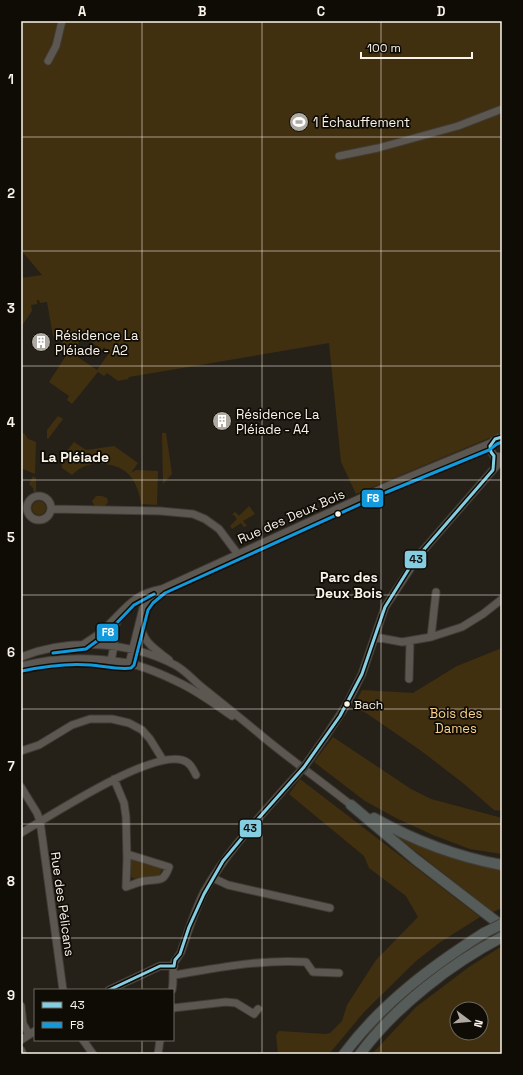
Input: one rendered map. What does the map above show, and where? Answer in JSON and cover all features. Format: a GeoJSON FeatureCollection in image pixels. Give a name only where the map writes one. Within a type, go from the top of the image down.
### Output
{"type":"FeatureCollection","features":[{"type":"Feature","properties":{"kind":"highway"},"geometry":{"type":"LineString","coordinates":[[351,805],[384,824],[426,843],[502,865]]}},
{"type":"Feature","properties":{"kind":"highway"},"geometry":{"type":"LineString","coordinates":[[344,1054],[364,1030],[400,994],[421,976],[484,933],[502,925],[415,859],[351,805]]}},
{"type":"Feature","properties":{"kind":"highway"},"geometry":{"type":"LineString","coordinates":[[360,1054],[387,1022],[432,981],[502,937]]}},
{"type":"Feature","properties":{"kind":"street"},"geometry":{"type":"LineString","coordinates":[[48,61],[56,46],[62,21]]}},
{"type":"Feature","properties":{"kind":"street"},"geometry":{"type":"LineString","coordinates":[[339,156],[378,148],[458,126],[502,109]]}},
{"type":"Feature","properties":{"kind":"street","name":"Rue des Deux Bois"},"geometry":{"type":"LineString","coordinates":[[83,645],[102,631],[129,603],[136,598],[153,590],[162,588],[385,487],[476,450],[491,443],[495,439],[502,438]]}},
{"type":"Feature","properties":{"kind":"street"},"geometry":{"type":"LineString","coordinates":[[491,443],[493,470]]}},
{"type":"Feature","properties":{"kind":"street","name":"Rue des Deux Bois"},"geometry":{"type":"LineString","coordinates":[[476,450],[502,457]]}},
{"type":"Feature","properties":{"kind":"street"},"geometry":{"type":"LineString","coordinates":[[172,989],[175,960],[180,954],[189,927],[213,878],[232,849],[304,767],[340,716],[362,674],[385,608],[410,567],[499,463],[502,457]]}},
{"type":"Feature","properties":{"kind":"street"},"geometry":{"type":"LineString","coordinates":[[41,496],[50,502],[51,509],[50,513],[45,519],[38,520],[34,519],[28,514],[24,505],[34,497],[41,496]]}},
{"type":"Feature","properties":{"kind":"street"},"geometry":{"type":"LineString","coordinates":[[51,509],[186,512],[205,519],[219,529],[237,553]]}},
{"type":"Feature","properties":{"kind":"street","name":"Rue des Deux Bois"},"geometry":{"type":"LineString","coordinates":[[129,664],[143,608],[148,600],[162,588]]}},
{"type":"Feature","properties":{"kind":"street"},"geometry":{"type":"LineString","coordinates":[[431,638],[436,592]]}},
{"type":"Feature","properties":{"kind":"street"},"geometry":{"type":"LineString","coordinates":[[375,636],[402,642],[431,638],[462,627],[483,614],[502,599]]}},
{"type":"Feature","properties":{"kind":"street"},"geometry":{"type":"LineString","coordinates":[[112,661],[114,629],[120,612]]}},
{"type":"Feature","properties":{"kind":"street"},"geometry":{"type":"LineString","coordinates":[[139,620],[141,634],[146,640],[263,737],[351,805]]}},
{"type":"Feature","properties":{"kind":"street"},"geometry":{"type":"LineString","coordinates":[[409,679],[410,642]]}},
{"type":"Feature","properties":{"kind":"street"},"geometry":{"type":"LineString","coordinates":[[21,657],[40,650],[56,647],[83,645],[114,646],[132,650],[176,665]]}},
{"type":"Feature","properties":{"kind":"street"},"geometry":{"type":"LineString","coordinates":[[21,666],[63,659],[94,659],[129,664],[144,668],[182,684],[198,693],[263,737]]}},
{"type":"Feature","properties":{"kind":"street"},"geometry":{"type":"LineString","coordinates":[[21,751],[39,745],[72,725],[90,719],[112,719],[129,723],[142,730],[150,739],[163,760]]}},
{"type":"Feature","properties":{"kind":"street"},"geometry":{"type":"LineString","coordinates":[[21,833],[114,779],[163,760],[182,760],[192,767],[196,775]]}},
{"type":"Feature","properties":{"kind":"street"},"geometry":{"type":"LineString","coordinates":[[114,779],[124,803],[126,817],[126,887],[144,881],[160,880],[166,876],[169,866],[127,854]]}},
{"type":"Feature","properties":{"kind":"street","name":"Rue des Pélicans"},"geometry":{"type":"LineString","coordinates":[[21,787],[38,813],[40,822],[63,989]]}},
{"type":"Feature","properties":{"kind":"street"},"geometry":{"type":"LineString","coordinates":[[213,878],[228,885],[330,908]]}},
{"type":"Feature","properties":{"kind":"street"},"geometry":{"type":"LineString","coordinates":[[174,975],[252,962],[284,961],[306,962],[313,972],[339,974]]}},
{"type":"Feature","properties":{"kind":"street"},"geometry":{"type":"LineString","coordinates":[[111,989],[160,966],[174,966]]}},
{"type":"Feature","properties":{"kind":"street"},"geometry":{"type":"LineString","coordinates":[[174,1008],[226,1002],[236,1004],[254,1014],[258,1008]]}},
{"type":"Feature","properties":{"kind":"street"},"geometry":{"type":"LineString","coordinates":[[21,1006],[24,1024],[32,1033],[21,1040]]}},
{"type":"Feature","properties":{"kind":"street"},"geometry":{"type":"LineString","coordinates":[[84,1041],[93,1054]]}},
{"type":"Feature","properties":{"kind":"street"},"geometry":{"type":"LineString","coordinates":[[158,1054],[160,1041]]}},
{"type":"Feature","properties":{"kind":"street"},"geometry":{"type":"LineString","coordinates":[[21,1050],[23,1054]]}},
{"type":"Feature","properties":{"kind":"green space"},"geometry":{"type":"Polygon","coordinates":[[[21,21],[502,21],[501,433],[356,494],[341,462],[329,343],[129,377],[128,379],[118,381],[107,373],[104,376],[98,372],[72,404],[67,400],[69,396],[49,382],[69,351],[62,347],[64,344],[53,336],[47,302],[40,303],[39,300],[37,300],[37,304],[31,305],[32,311],[21,327],[21,278],[42,275],[21,250],[21,21]],[[83,336],[72,353],[97,370],[109,353],[104,347],[102,350],[83,336]]]}},
{"type":"Feature","properties":{"kind":"green space"},"geometry":{"type":"Polygon","coordinates":[[[58,416],[63,419],[48,439],[47,430],[58,416]]]}},
{"type":"Feature","properties":{"kind":"green space"},"geometry":{"type":"Polygon","coordinates":[[[24,433],[28,439],[36,442],[35,474],[21,468],[21,434],[24,433]]]}},
{"type":"Feature","properties":{"kind":"green space"},"geometry":{"type":"Polygon","coordinates":[[[162,433],[166,433],[172,474],[163,484],[162,433]]]}},
{"type":"Feature","properties":{"kind":"green space"},"geometry":{"type":"Polygon","coordinates":[[[74,442],[86,450],[114,446],[138,463],[131,473],[136,470],[158,471],[157,505],[141,504],[138,490],[133,480],[127,473],[116,466],[97,464],[85,466],[72,475],[62,468],[63,457],[74,442]]]}},
{"type":"Feature","properties":{"kind":"green space"},"geometry":{"type":"Polygon","coordinates":[[[33,476],[36,478],[36,493],[34,493],[33,488],[29,484],[33,476]]]}},
{"type":"Feature","properties":{"kind":"green space"},"geometry":{"type":"Polygon","coordinates":[[[96,496],[107,498],[108,502],[104,507],[95,507],[92,501],[96,496]]]}},
{"type":"Feature","properties":{"kind":"green space"},"geometry":{"type":"Polygon","coordinates":[[[36,501],[42,501],[46,505],[46,511],[42,515],[36,515],[32,511],[32,505],[36,501]]]}},
{"type":"Feature","properties":{"kind":"green space"},"geometry":{"type":"Polygon","coordinates":[[[249,506],[255,514],[243,521],[247,526],[244,527],[241,523],[232,529],[230,526],[237,519],[234,515],[232,515],[235,512],[239,516],[249,506]]]}},
{"type":"Feature","properties":{"kind":"green space","name":"Bois des Dames"},"geometry":{"type":"Polygon","coordinates":[[[502,648],[502,811],[494,810],[463,783],[420,750],[366,713],[353,707],[362,690],[413,693],[457,666],[502,648]]]}},
{"type":"Feature","properties":{"kind":"green space"},"geometry":{"type":"Polygon","coordinates":[[[333,737],[411,789],[431,799],[502,818],[502,854],[470,849],[433,835],[396,818],[365,801],[314,762],[333,737]]]}},
{"type":"Feature","properties":{"kind":"green space"},"geometry":{"type":"Polygon","coordinates":[[[300,779],[480,917],[439,943],[416,961],[364,1012],[329,1054],[278,1054],[276,1035],[279,1031],[330,1033],[342,1021],[347,1005],[376,960],[418,917],[406,896],[369,868],[364,856],[289,794],[300,779]]]}},
{"type":"Feature","properties":{"kind":"green space"},"geometry":{"type":"Polygon","coordinates":[[[386,828],[502,866],[502,908],[493,912],[386,828]]]}},
{"type":"Feature","properties":{"kind":"green space"},"geometry":{"type":"Polygon","coordinates":[[[135,859],[160,867],[162,869],[159,877],[135,879],[129,875],[131,862],[135,859]]]}},
{"type":"Feature","properties":{"kind":"green space"},"geometry":{"type":"Polygon","coordinates":[[[502,946],[502,1054],[372,1054],[416,1007],[469,967],[502,946]]]}},
{"type":"Feature","properties":{"kind":"transit line","name":"43"},"geometry":{"type":"LineString","coordinates":[[174,966],[175,960],[180,954],[189,927],[204,894],[223,861],[304,767],[340,716],[362,674],[385,607],[420,554],[493,470],[494,456],[491,452],[490,446],[495,439],[502,437]]}},
{"type":"Feature","properties":{"kind":"transit line","name":"F8"},"geometry":{"type":"LineString","coordinates":[[22,671],[48,666],[73,664],[122,669],[131,668],[134,665],[148,610],[153,603],[165,593],[387,492],[489,450],[502,442]]}},
{"type":"Feature","properties":{"kind":"transit line","name":"F8"},"geometry":{"type":"LineString","coordinates":[[53,653],[86,649],[105,635],[134,605],[154,594]]}},
{"type":"Feature","properties":{"kind":"transit line","name":"43"},"geometry":{"type":"LineString","coordinates":[[111,989],[160,966],[174,966]]}},
{"type":"Feature","properties":{"kind":"place","name":"1 Échauffement"},"geometry":{"type":"Point","coordinates":[299,122]}},
{"type":"Feature","properties":{"kind":"place","name":"Résidence La Pléiade - A2"},"geometry":{"type":"Point","coordinates":[41,342]}},
{"type":"Feature","properties":{"kind":"place","name":"Résidence La Pléiade - A4"},"geometry":{"type":"Point","coordinates":[222,421]}},
{"type":"Feature","properties":{"kind":"place","name":"Bach"},"geometry":{"type":"Point","coordinates":[347,704]}},
{"type":"Feature","properties":{"kind":"district","name":"La Pléiade"},"geometry":{"type":"Point","coordinates":[75,457]}},
{"type":"Feature","properties":{"kind":"district","name":"Parc des Deux Bois"},"geometry":{"type":"Point","coordinates":[349,586]}}]}
